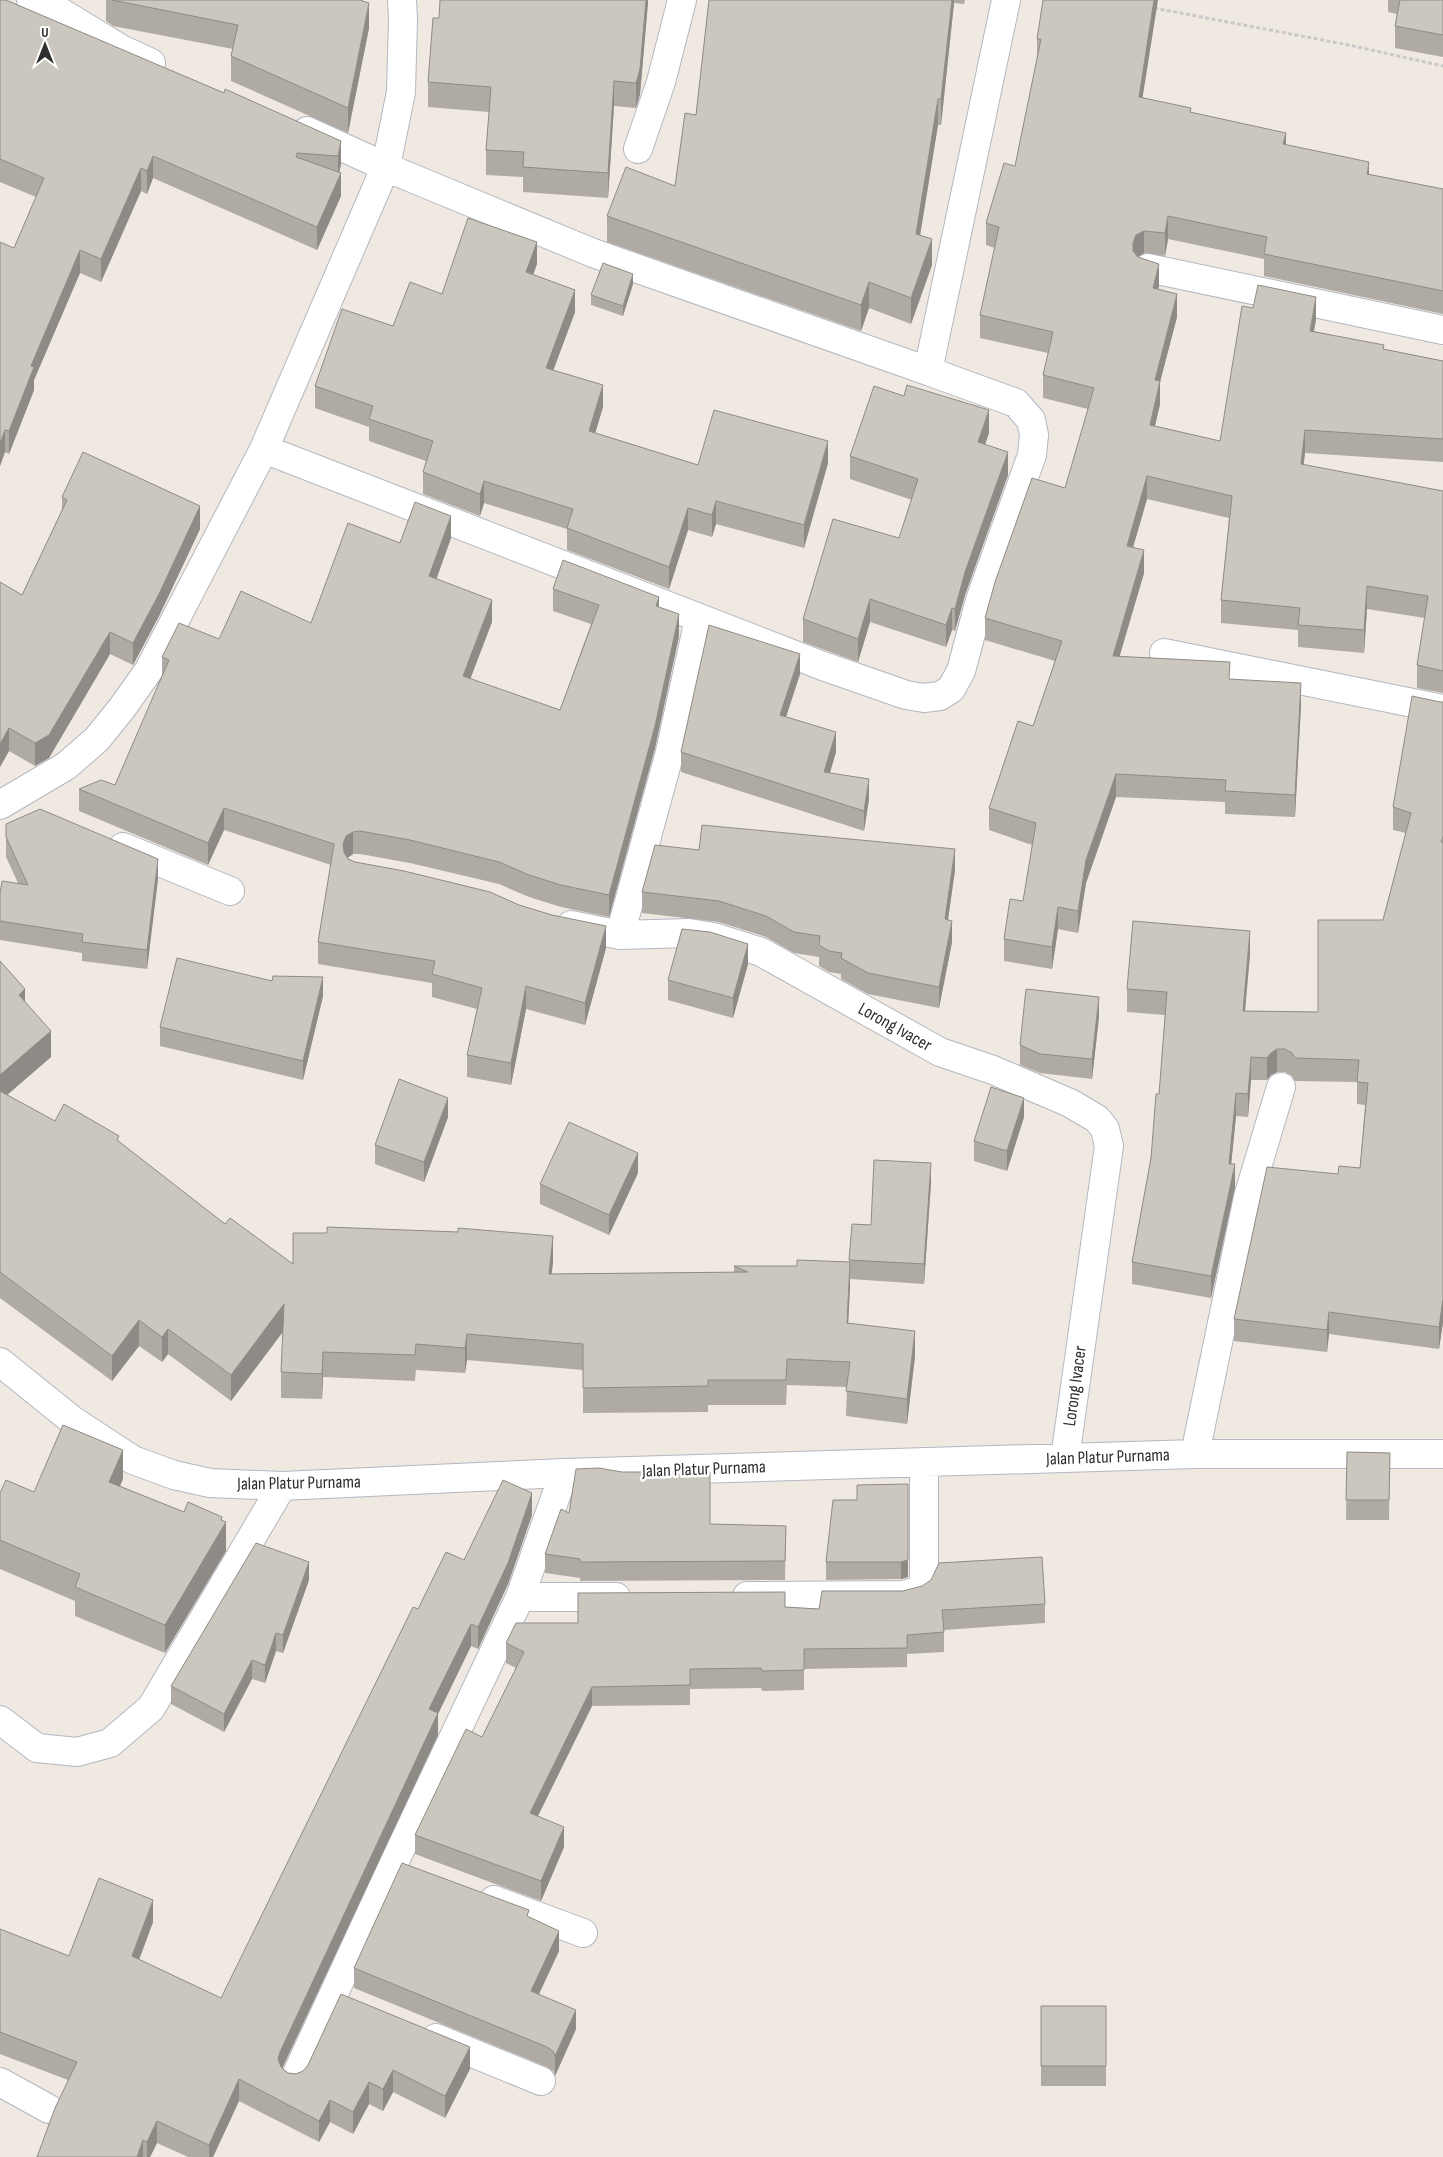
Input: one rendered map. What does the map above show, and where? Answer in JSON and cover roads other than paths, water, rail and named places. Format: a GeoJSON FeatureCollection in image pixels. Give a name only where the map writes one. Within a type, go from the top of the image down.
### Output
{"type":"FeatureCollection","features":[{"type":"Feature","properties":{"kind":"street"},"geometry":{"type":"LineString","coordinates":[[31,0],[62,14],[121,49],[176,74]]}},
{"type":"Feature","properties":{"kind":"street"},"geometry":{"type":"LineString","coordinates":[[4,799],[66,766],[97,739],[122,708],[148,670],[264,449],[386,166],[402,92],[404,19],[402,0]]}},
{"type":"Feature","properties":{"kind":"street"},"geometry":{"type":"LineString","coordinates":[[638,149],[661,82],[682,0]]}},
{"type":"Feature","properties":{"kind":"street"},"geometry":{"type":"LineString","coordinates":[[928,371],[1006,0]]}},
{"type":"Feature","properties":{"kind":"street"},"geometry":{"type":"LineString","coordinates":[[264,449],[699,619],[906,695],[924,698],[940,696],[951,688],[960,671],[980,600],[1032,456],[1034,435],[1031,420],[1016,403],[593,253],[285,122]]}},
{"type":"Feature","properties":{"kind":"street"},"geometry":{"type":"LineString","coordinates":[[1148,268],[1443,330]]}},
{"type":"Feature","properties":{"kind":"street"},"geometry":{"type":"LineString","coordinates":[[620,935],[670,752],[699,619]]}},
{"type":"Feature","properties":{"kind":"street"},"geometry":{"type":"LineString","coordinates":[[1164,653],[1443,709]]}},
{"type":"Feature","properties":{"kind":"street"},"geometry":{"type":"LineString","coordinates":[[4,799],[38,810]]}},
{"type":"Feature","properties":{"kind":"street"},"geometry":{"type":"LineString","coordinates":[[99,837],[230,891]]}},
{"type":"Feature","properties":{"kind":"street","name":"Lorong Ivacer"},"geometry":{"type":"LineString","coordinates":[[549,920],[620,935],[689,933],[714,937],[761,952],[940,1052],[993,1070],[1070,1103],[1096,1119],[1105,1128],[1109,1146],[1065,1458]]}},
{"type":"Feature","properties":{"kind":"street"},"geometry":{"type":"LineString","coordinates":[[1195,1454],[1248,1197],[1280,1087]]}},
{"type":"Feature","properties":{"kind":"street","name":"Jalan Platur Purnama"},"geometry":{"type":"LineString","coordinates":[[0,1362],[72,1420],[133,1460],[174,1474],[210,1483],[282,1486],[564,1473],[1195,1454],[1443,1454]]}},
{"type":"Feature","properties":{"kind":"street"},"geometry":{"type":"LineString","coordinates":[[727,1596],[903,1595],[918,1591],[924,1582],[924,1462]]}},
{"type":"Feature","properties":{"kind":"street"},"geometry":{"type":"LineString","coordinates":[[294,2080],[520,1597],[564,1473]]}},
{"type":"Feature","properties":{"kind":"street"},"geometry":{"type":"LineString","coordinates":[[0,1720],[37,1748],[77,1752],[110,1743],[150,1708],[282,1486]]}},
{"type":"Feature","properties":{"kind":"street"},"geometry":{"type":"LineString","coordinates":[[520,1597],[638,1597]]}},
{"type":"Feature","properties":{"kind":"street"},"geometry":{"type":"LineString","coordinates":[[394,1863],[421,1873]]}},
{"type":"Feature","properties":{"kind":"street"},"geometry":{"type":"LineString","coordinates":[[475,1893],[584,1933]]}},
{"type":"Feature","properties":{"kind":"street"},"geometry":{"type":"LineString","coordinates":[[333,1996],[360,2007]]}},
{"type":"Feature","properties":{"kind":"street"},"geometry":{"type":"LineString","coordinates":[[415,2029],[541,2081]]}},
{"type":"Feature","properties":{"kind":"street"},"geometry":{"type":"LineString","coordinates":[[0,2082],[49,2109]]}}]}
